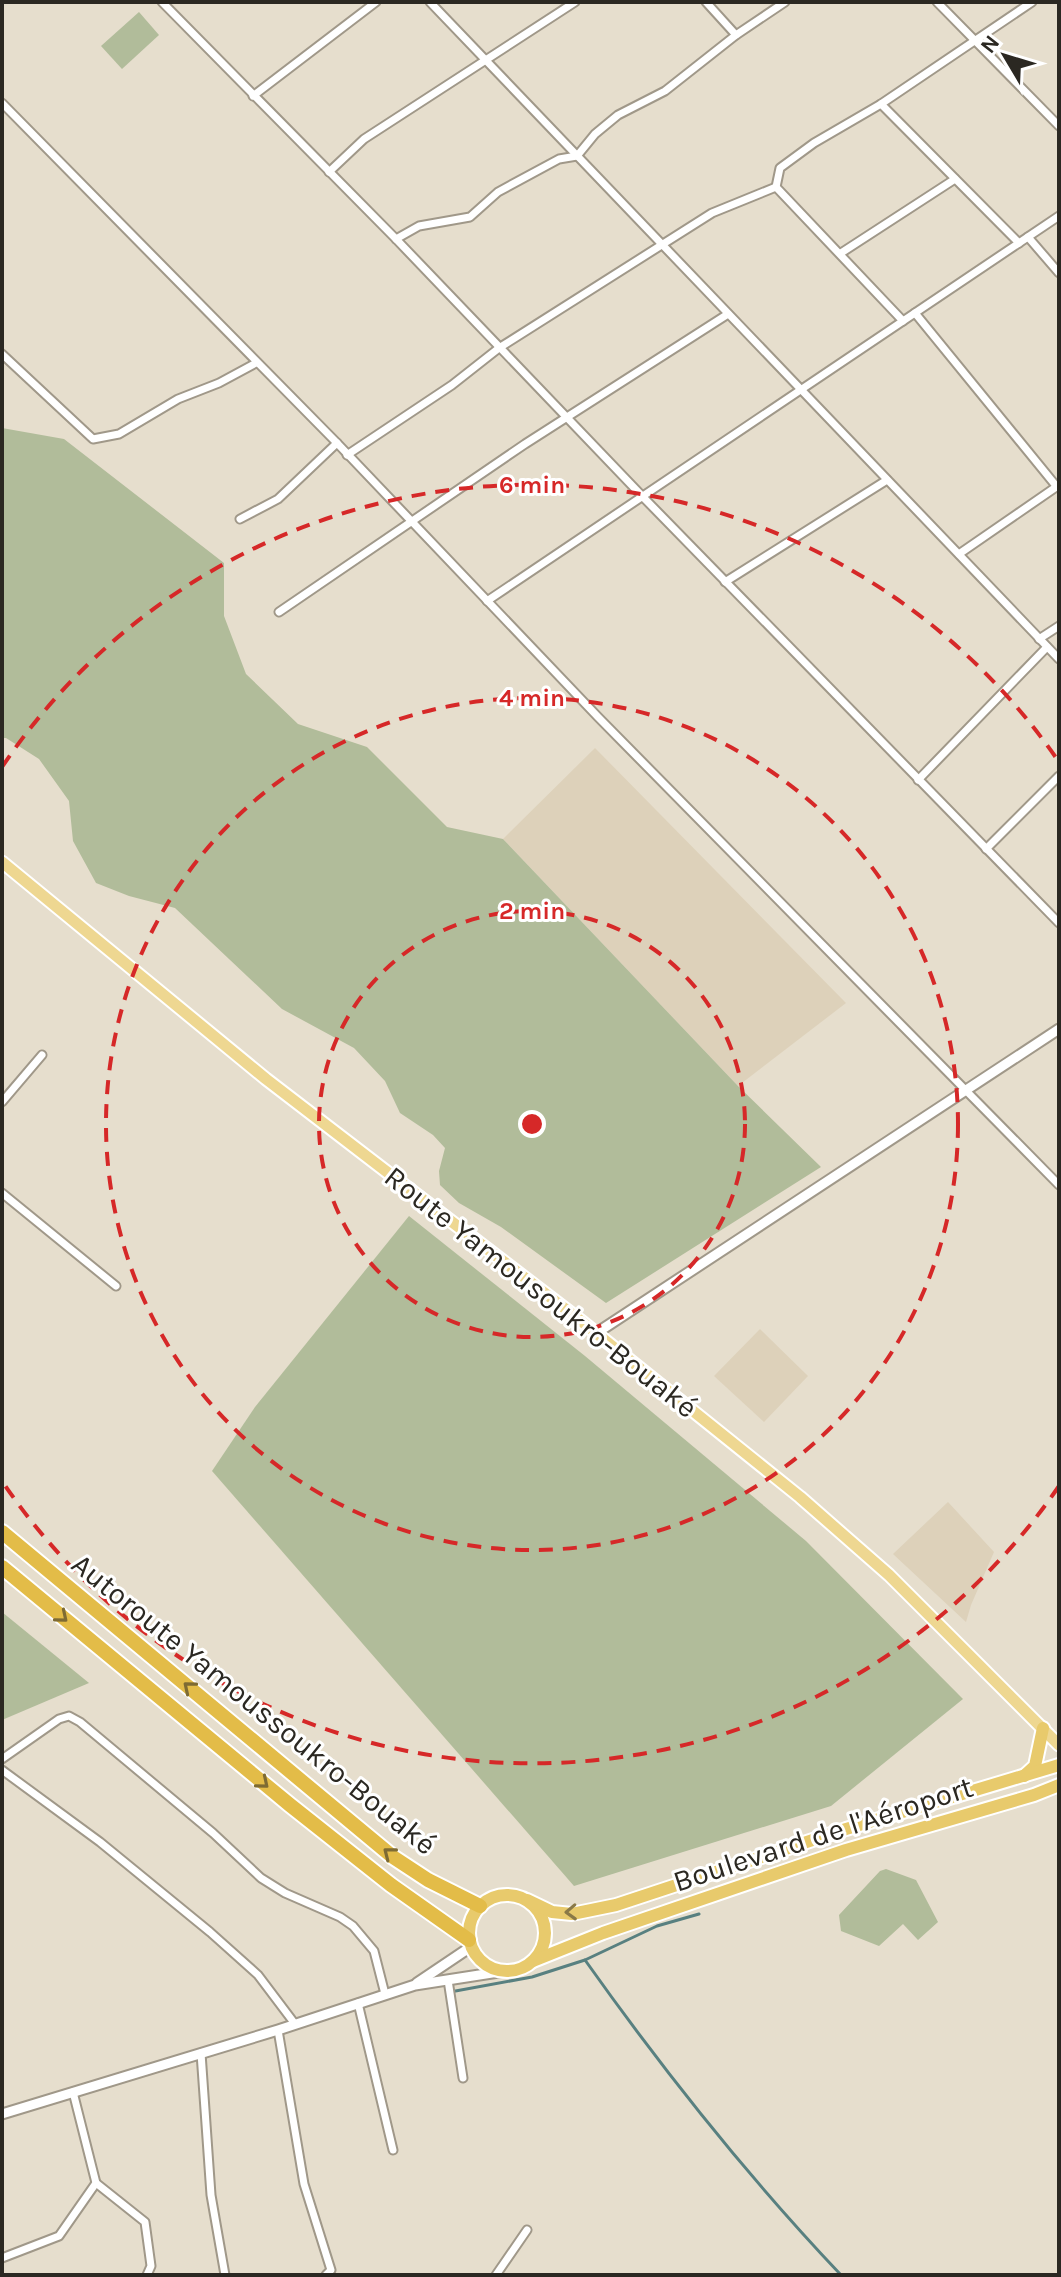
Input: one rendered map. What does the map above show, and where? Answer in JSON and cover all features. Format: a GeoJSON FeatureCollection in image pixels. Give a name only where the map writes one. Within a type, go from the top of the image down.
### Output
{"type":"FeatureCollection","features":[{"type":"Feature","properties":{"kind":"highway","name":"Autoroute Yamoussoukro-Bouaké"},"geometry":{"type":"LineString","coordinates":[[2,1532],[393,1857],[428,1880],[480,1906]]}},
{"type":"Feature","properties":{"kind":"highway","name":"Autoroute Yamoussoukro-Bouaké"},"geometry":{"type":"LineString","coordinates":[[2,1567],[302,1814],[470,1943]]}},
{"type":"Feature","properties":{"kind":"highway"},"geometry":{"type":"LineString","coordinates":[[1022,1778],[1035,1766],[1043,1728]]}},
{"type":"Feature","properties":{"kind":"highway","name":"Boulevard de l'Aéroport"},"geometry":{"type":"LineString","coordinates":[[527,1900],[552,1912],[572,1914],[616,1905],[846,1829],[1059,1765]]}},
{"type":"Feature","properties":{"kind":"highway","name":"Boulevard de l'Aéroport"},"geometry":{"type":"LineString","coordinates":[[533,1961],[603,1933],[846,1850],[1059,1785]]}},
{"type":"Feature","properties":{"kind":"highway"},"geometry":{"type":"LineString","coordinates":[[1034,1795],[1059,1795]]}},
{"type":"Feature","properties":{"kind":"highway"},"geometry":{"type":"LineString","coordinates":[[503,1895],[527,1900],[536,1907],[545,1928],[541,1951],[525,1967],[505,1971],[482,1962],[470,1943],[469,1928],[480,1906],[503,1895]]}},
{"type":"Feature","properties":{"kind":"main road","name":"Route Yamousoukro-Bouaké"},"geometry":{"type":"LineString","coordinates":[[2,862],[266,1079],[778,1479],[960,1644],[1059,1745]]}},
{"type":"Feature","properties":{"kind":"street"},"geometry":{"type":"LineString","coordinates":[[162,2],[1059,923]]}},
{"type":"Feature","properties":{"kind":"street"},"geometry":{"type":"LineString","coordinates":[[253,96],[376,2]]}},
{"type":"Feature","properties":{"kind":"street"},"geometry":{"type":"LineString","coordinates":[[430,2],[1059,659]]}},
{"type":"Feature","properties":{"kind":"street"},"geometry":{"type":"LineString","coordinates":[[329,172],[364,139],[487,62],[575,2]]}},
{"type":"Feature","properties":{"kind":"street"},"geometry":{"type":"LineString","coordinates":[[706,2],[736,35]]}},
{"type":"Feature","properties":{"kind":"street"},"geometry":{"type":"LineString","coordinates":[[396,239],[419,226],[470,217],[498,192],[559,159],[577,156],[595,134],[618,115],[665,91],[736,35],[785,2]]}},
{"type":"Feature","properties":{"kind":"street"},"geometry":{"type":"LineString","coordinates":[[937,2],[1059,126]]}},
{"type":"Feature","properties":{"kind":"street"},"geometry":{"type":"LineString","coordinates":[[776,187],[780,168],[814,143],[881,104],[1032,2]]}},
{"type":"Feature","properties":{"kind":"street"},"geometry":{"type":"LineString","coordinates":[[881,104],[1019,243]]}},
{"type":"Feature","properties":{"kind":"street"},"geometry":{"type":"LineString","coordinates":[[3,105],[337,443],[487,601],[1059,1185]]}},
{"type":"Feature","properties":{"kind":"street"},"geometry":{"type":"LineString","coordinates":[[841,253],[955,179]]}},
{"type":"Feature","properties":{"kind":"street"},"geometry":{"type":"LineString","coordinates":[[347,455],[452,385],[499,348],[712,213],[776,187]]}},
{"type":"Feature","properties":{"kind":"street"},"geometry":{"type":"LineString","coordinates":[[776,187],[903,321]]}},
{"type":"Feature","properties":{"kind":"street"},"geometry":{"type":"LineString","coordinates":[[487,601],[1059,216]]}},
{"type":"Feature","properties":{"kind":"street"},"geometry":{"type":"LineString","coordinates":[[1028,237],[1059,273]]}},
{"type":"Feature","properties":{"kind":"street"},"geometry":{"type":"LineString","coordinates":[[915,313],[1058,486],[959,554]]}},
{"type":"Feature","properties":{"kind":"street"},"geometry":{"type":"LineString","coordinates":[[279,612],[525,444],[728,314]]}},
{"type":"Feature","properties":{"kind":"street"},"geometry":{"type":"LineString","coordinates":[[2,354],[93,439],[119,434],[178,399],[219,383],[256,363]]}},
{"type":"Feature","properties":{"kind":"street"},"geometry":{"type":"LineString","coordinates":[[240,519],[278,499],[337,443]]}},
{"type":"Feature","properties":{"kind":"street"},"geometry":{"type":"LineString","coordinates":[[725,582],[887,480]]}},
{"type":"Feature","properties":{"kind":"street"},"geometry":{"type":"LineString","coordinates":[[1039,639],[1059,626]]}},
{"type":"Feature","properties":{"kind":"street"},"geometry":{"type":"LineString","coordinates":[[918,780],[1047,647]]}},
{"type":"Feature","properties":{"kind":"street"},"geometry":{"type":"LineString","coordinates":[[986,849],[1059,776]]}},
{"type":"Feature","properties":{"kind":"street"},"geometry":{"type":"LineString","coordinates":[[595,1334],[1059,1029]]}},
{"type":"Feature","properties":{"kind":"street"},"geometry":{"type":"LineString","coordinates":[[2,1102],[42,1055]]}},
{"type":"Feature","properties":{"kind":"street"},"geometry":{"type":"LineString","coordinates":[[2,1193],[116,1286]]}},
{"type":"Feature","properties":{"kind":"street"},"geometry":{"type":"LineString","coordinates":[[2,1759],[59,1719],[69,1716],[80,1722],[213,1833],[261,1878],[353,1926],[374,1951],[385,1994]]}},
{"type":"Feature","properties":{"kind":"street"},"geometry":{"type":"LineString","coordinates":[[2,1770],[100,1842],[210,1932],[258,1975],[295,2024]]}},
{"type":"Feature","properties":{"kind":"street"},"geometry":{"type":"LineString","coordinates":[[415,1985],[470,1943]]}},
{"type":"Feature","properties":{"kind":"street"},"geometry":{"type":"LineString","coordinates":[[2,2114],[415,1985],[505,1971]]}},
{"type":"Feature","properties":{"kind":"street"},"geometry":{"type":"LineString","coordinates":[[448,1980],[463,2078]]}},
{"type":"Feature","properties":{"kind":"street"},"geometry":{"type":"LineString","coordinates":[[358,2003],[393,2150]]}},
{"type":"Feature","properties":{"kind":"street"},"geometry":{"type":"LineString","coordinates":[[278,2030],[304,2184],[330,2273]]}},
{"type":"Feature","properties":{"kind":"street"},"geometry":{"type":"LineString","coordinates":[[201,2053],[211,2195],[225,2275]]}},
{"type":"Feature","properties":{"kind":"street"},"geometry":{"type":"LineString","coordinates":[[73,2092],[96,2183],[145,2222],[151,2266],[147,2275]]}},
{"type":"Feature","properties":{"kind":"street"},"geometry":{"type":"LineString","coordinates":[[2,2258],[59,2236],[96,2183]]}},
{"type":"Feature","properties":{"kind":"street"},"geometry":{"type":"LineString","coordinates":[[496,2275],[527,2230]]}},
{"type":"Feature","properties":{"kind":"shaded area"},"geometry":{"type":"Polygon","coordinates":[[[595,748],[846,1003],[738,1086],[503,839],[595,748]]]}},
{"type":"Feature","properties":{"kind":"shaded area"},"geometry":{"type":"Polygon","coordinates":[[[760,1329],[808,1376],[764,1422],[714,1376],[760,1329]]]}},
{"type":"Feature","properties":{"kind":"shaded area"},"geometry":{"type":"Polygon","coordinates":[[[948,1502],[994,1552],[966,1622],[893,1554],[948,1502]]]}},
{"type":"Feature","properties":{"kind":"green space"},"geometry":{"type":"Polygon","coordinates":[[[139,12],[159,35],[122,69],[101,46],[139,12]]]}},
{"type":"Feature","properties":{"kind":"green space"},"geometry":{"type":"Polygon","coordinates":[[[2,428],[64,439],[224,563],[224,616],[246,674],[298,724],[367,747],[447,827],[503,839],[738,1086],[821,1167],[606,1303],[501,1227],[459,1203],[440,1185],[439,1171],[445,1148],[433,1135],[400,1113],[385,1081],[354,1048],[282,1009],[175,908],[129,896],[96,883],[73,841],[69,801],[39,759],[2,738],[2,428]]]}},
{"type":"Feature","properties":{"kind":"green space"},"geometry":{"type":"Polygon","coordinates":[[[409,1216],[585,1356],[806,1541],[963,1699],[831,1806],[574,1886],[212,1471],[255,1407],[409,1216]]]}},
{"type":"Feature","properties":{"kind":"green space"},"geometry":{"type":"Polygon","coordinates":[[[2,1612],[89,1683],[2,1720],[2,1612]]]}},
{"type":"Feature","properties":{"kind":"green space"},"geometry":{"type":"Polygon","coordinates":[[[886,1869],[916,1880],[938,1922],[918,1940],[903,1924],[879,1946],[841,1931],[839,1915],[880,1871],[886,1869]]]}},
{"type":"Feature","properties":{"kind":"waterway"},"geometry":{"type":"LineString","coordinates":[[450,1992],[532,1977],[585,1960],[657,1926],[699,1914]]}},
{"type":"Feature","properties":{"kind":"waterway"},"geometry":{"type":"LineString","coordinates":[[585,1960],[707,2122],[841,2275]]}}]}
